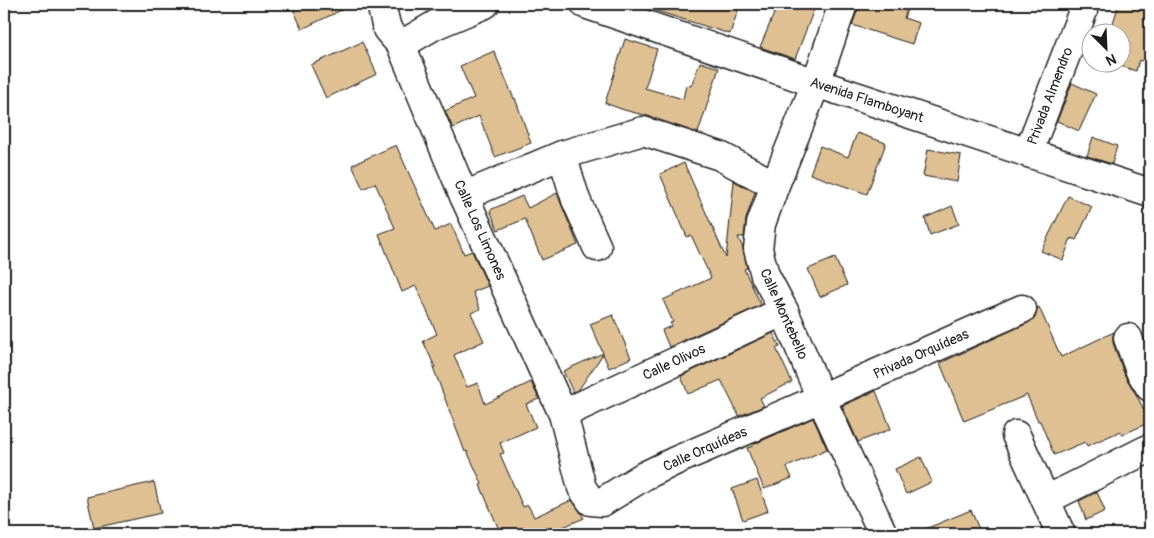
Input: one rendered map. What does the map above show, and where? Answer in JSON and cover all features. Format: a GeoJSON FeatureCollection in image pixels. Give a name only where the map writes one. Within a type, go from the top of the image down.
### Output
{"type":"FeatureCollection","features":[{"type":"Feature","properties":{"kind":"street","name":"Calle Los Limones"},"geometry":{"type":"LineString","coordinates":[[381,4],[386,29],[401,45],[464,196],[564,414],[582,488],[591,501]]}},
{"type":"Feature","properties":{"kind":"street"},"geometry":{"type":"LineString","coordinates":[[401,45],[435,25],[486,4]]}},
{"type":"Feature","properties":{"kind":"street","name":"Avenida Flamboyant"},"geometry":{"type":"LineString","coordinates":[[585,4],[816,83],[1150,193]]}},
{"type":"Feature","properties":{"kind":"street","name":"Calle Montebello"},"geometry":{"type":"LineString","coordinates":[[843,4],[816,83],[761,224],[758,249],[765,275],[784,311],[883,534]]}},
{"type":"Feature","properties":{"kind":"street","name":"Privada Almendro"},"geometry":{"type":"LineString","coordinates":[[1028,153],[1083,11]]}},
{"type":"Feature","properties":{"kind":"street"},"geometry":{"type":"LineString","coordinates":[[464,196],[562,155],[643,131],[720,156],[775,184]]}},
{"type":"Feature","properties":{"kind":"street"},"geometry":{"type":"LineString","coordinates":[[562,155],[576,200],[597,246]]}},
{"type":"Feature","properties":{"kind":"street","name":"Privada Orquídeas"},"geometry":{"type":"LineString","coordinates":[[821,398],[1022,309]]}},
{"type":"Feature","properties":{"kind":"street","name":"Calle Olivos"},"geometry":{"type":"LineString","coordinates":[[564,414],[784,311]]}},
{"type":"Feature","properties":{"kind":"street"},"geometry":{"type":"LineString","coordinates":[[1128,338],[1140,371],[1150,387]]}},
{"type":"Feature","properties":{"kind":"street","name":"Calle Orquídeas"},"geometry":{"type":"LineString","coordinates":[[591,501],[602,502],[644,476],[675,461],[821,398]]}},
{"type":"Feature","properties":{"kind":"street"},"geometry":{"type":"LineString","coordinates":[[1016,435],[1061,534]]}},
{"type":"Feature","properties":{"kind":"street"},"geometry":{"type":"LineString","coordinates":[[1046,500],[1150,448]]}},
{"type":"Feature","properties":{"kind":"building"},"geometry":{"type":"Polygon","coordinates":[[[291,4],[354,4],[302,29],[291,4]]]}},
{"type":"Feature","properties":{"kind":"building"},"geometry":{"type":"Polygon","coordinates":[[[647,4],[740,4],[730,34],[647,8],[647,4]]]}},
{"type":"Feature","properties":{"kind":"building"},"geometry":{"type":"Polygon","coordinates":[[[778,4],[816,4],[795,59],[760,47],[778,4]]]}},
{"type":"Feature","properties":{"kind":"building"},"geometry":{"type":"Polygon","coordinates":[[[858,4],[909,4],[904,18],[919,23],[912,44],[852,25],[858,4]]]}},
{"type":"Feature","properties":{"kind":"building"},"geometry":{"type":"Polygon","coordinates":[[[1119,4],[1150,4],[1150,46],[1145,62],[1139,60],[1136,71],[1132,70],[1132,22],[1113,22],[1119,4]]]}},
{"type":"Feature","properties":{"kind":"building"},"geometry":{"type":"Polygon","coordinates":[[[625,39],[657,49],[645,88],[683,99],[686,85],[691,86],[700,62],[719,68],[698,133],[605,103],[625,39]]]}},
{"type":"Feature","properties":{"kind":"building"},"geometry":{"type":"Polygon","coordinates":[[[362,42],[377,74],[326,98],[311,65],[362,42]]]}},
{"type":"Feature","properties":{"kind":"building"},"geometry":{"type":"Polygon","coordinates":[[[494,51],[515,98],[531,143],[495,157],[479,116],[453,128],[445,111],[474,98],[460,66],[494,51]]]}},
{"type":"Feature","properties":{"kind":"building"},"geometry":{"type":"Polygon","coordinates":[[[1072,83],[1096,94],[1079,131],[1057,121],[1072,83]]]}},
{"type":"Feature","properties":{"kind":"building"},"geometry":{"type":"Polygon","coordinates":[[[857,133],[886,143],[867,194],[810,174],[820,146],[848,157],[857,133]]]}},
{"type":"Feature","properties":{"kind":"building"},"geometry":{"type":"Polygon","coordinates":[[[1093,137],[1117,146],[1112,164],[1087,156],[1093,137]]]}},
{"type":"Feature","properties":{"kind":"building"},"geometry":{"type":"Polygon","coordinates":[[[396,145],[435,231],[451,224],[464,254],[472,251],[488,286],[473,292],[480,309],[471,313],[484,341],[454,355],[467,387],[478,383],[485,404],[531,382],[539,399],[526,404],[536,427],[500,443],[504,453],[500,454],[523,507],[528,505],[534,517],[572,500],[584,518],[547,534],[496,534],[500,532],[480,485],[482,484],[467,451],[465,452],[433,367],[435,367],[423,341],[437,334],[416,286],[402,292],[379,234],[395,228],[375,183],[363,189],[352,165],[396,145]]]}},
{"type":"Feature","properties":{"kind":"building"},"geometry":{"type":"Polygon","coordinates":[[[928,149],[961,155],[957,182],[923,176],[928,149]]]}},
{"type":"Feature","properties":{"kind":"building"},"geometry":{"type":"Polygon","coordinates":[[[684,163],[726,258],[734,181],[755,192],[746,219],[744,237],[738,237],[743,248],[747,268],[744,269],[761,305],[669,347],[662,330],[672,326],[670,323],[673,322],[663,300],[711,278],[691,235],[687,237],[660,174],[684,163]]]}},
{"type":"Feature","properties":{"kind":"building"},"geometry":{"type":"Polygon","coordinates":[[[557,193],[578,245],[542,260],[525,219],[498,230],[490,210],[522,196],[528,208],[557,193]]]}},
{"type":"Feature","properties":{"kind":"building"},"geometry":{"type":"Polygon","coordinates":[[[1068,196],[1092,207],[1076,240],[1071,238],[1063,260],[1041,251],[1068,196]]]}},
{"type":"Feature","properties":{"kind":"building"},"geometry":{"type":"Polygon","coordinates":[[[952,206],[959,224],[930,235],[925,218],[952,206]]]}},
{"type":"Feature","properties":{"kind":"building"},"geometry":{"type":"Polygon","coordinates":[[[835,258],[847,285],[820,297],[808,269],[835,258]]]}},
{"type":"Feature","properties":{"kind":"building"},"geometry":{"type":"Polygon","coordinates":[[[1039,307],[1061,357],[1114,332],[1113,343],[1125,376],[1150,422],[1122,435],[1121,431],[1087,446],[1085,442],[1054,455],[1027,395],[964,421],[940,363],[1028,323],[1035,318],[1037,308],[1039,307]]]}},
{"type":"Feature","properties":{"kind":"building"},"geometry":{"type":"Polygon","coordinates":[[[613,315],[631,358],[609,368],[603,354],[579,389],[573,392],[563,371],[603,353],[590,324],[613,315]]]}},
{"type":"Feature","properties":{"kind":"building"},"geometry":{"type":"Polygon","coordinates":[[[773,333],[780,347],[776,348],[792,382],[760,398],[764,406],[739,416],[721,380],[688,394],[681,376],[773,333]]]}},
{"type":"Feature","properties":{"kind":"building"},"geometry":{"type":"Polygon","coordinates":[[[876,391],[891,429],[858,442],[842,406],[876,391]]]}},
{"type":"Feature","properties":{"kind":"building"},"geometry":{"type":"Polygon","coordinates":[[[813,418],[827,449],[787,467],[792,478],[764,489],[747,448],[813,418]]]}},
{"type":"Feature","properties":{"kind":"building"},"geometry":{"type":"Polygon","coordinates":[[[921,457],[932,482],[906,494],[895,469],[921,457]]]}},
{"type":"Feature","properties":{"kind":"building"},"geometry":{"type":"Polygon","coordinates":[[[757,480],[768,511],[743,520],[732,489],[757,480]]]}},
{"type":"Feature","properties":{"kind":"building"},"geometry":{"type":"Polygon","coordinates":[[[154,482],[161,513],[94,528],[87,497],[154,482]]]}},
{"type":"Feature","properties":{"kind":"building"},"geometry":{"type":"Polygon","coordinates":[[[1097,492],[1105,511],[1086,520],[1079,501],[1097,492]]]}},
{"type":"Feature","properties":{"kind":"building"},"geometry":{"type":"Polygon","coordinates":[[[971,510],[981,534],[913,534],[971,510]]]}}]}
